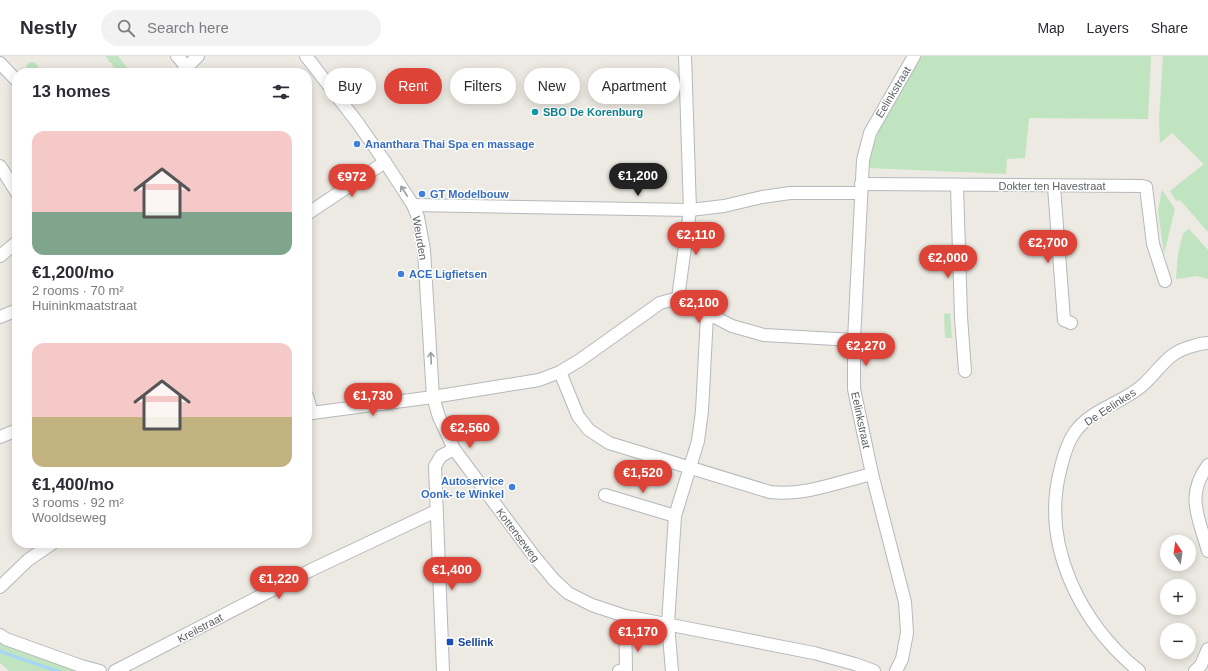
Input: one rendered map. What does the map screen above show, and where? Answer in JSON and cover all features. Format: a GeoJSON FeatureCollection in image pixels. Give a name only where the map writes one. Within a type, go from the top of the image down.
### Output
{"type":"FeatureCollection","features":[{"type":"Feature","properties":{"kind":"street"},"geometry":{"type":"LineString","coordinates":[[177,56],[183,68]]}},
{"type":"Feature","properties":{"kind":"street"},"geometry":{"type":"LineString","coordinates":[[186,68],[198,56]]}},
{"type":"Feature","properties":{"kind":"street","name":"Weurden"},"geometry":{"type":"LineString","coordinates":[[306,56],[385,162],[413,205],[418,217],[424,250],[433,397]]}},
{"type":"Feature","properties":{"kind":"street"},"geometry":{"type":"LineString","coordinates":[[678,298],[690,210],[685,56]]}},
{"type":"Feature","properties":{"kind":"street","name":"Eelinkstraat"},"geometry":{"type":"LineString","coordinates":[[896,671],[902,658],[907,633],[905,602],[872,474],[854,389],[854,340],[863,160],[870,133],[914,56]]}},
{"type":"Feature","properties":{"kind":"street"},"geometry":{"type":"LineString","coordinates":[[0,62],[12,75]]}},
{"type":"Feature","properties":{"kind":"street"},"geometry":{"type":"LineString","coordinates":[[312,211],[385,162]]}},
{"type":"Feature","properties":{"kind":"street"},"geometry":{"type":"LineString","coordinates":[[0,166],[12,185]]}},
{"type":"Feature","properties":{"kind":"street"},"geometry":{"type":"LineString","coordinates":[[957,186],[961,317],[965,371]]}},
{"type":"Feature","properties":{"kind":"street","name":"Dokter ten Havestraat"},"geometry":{"type":"LineString","coordinates":[[413,205],[690,210],[724,206],[762,197],[790,193],[861,189],[957,186],[1142,186],[1146,188],[1153,244],[1165,281]]}},
{"type":"Feature","properties":{"kind":"street"},"geometry":{"type":"LineString","coordinates":[[1054,186],[1064,320],[1071,323]]}},
{"type":"Feature","properties":{"kind":"street"},"geometry":{"type":"LineString","coordinates":[[0,256],[12,246]]}},
{"type":"Feature","properties":{"kind":"street"},"geometry":{"type":"LineString","coordinates":[[312,414],[433,397],[539,380],[560,372],[580,360],[660,303],[678,298],[708,315],[732,326],[764,335],[854,340]]}},
{"type":"Feature","properties":{"kind":"street"},"geometry":{"type":"LineString","coordinates":[[0,317],[12,312]]}},
{"type":"Feature","properties":{"kind":"street"},"geometry":{"type":"LineString","coordinates":[[672,671],[668,624],[675,516],[698,441],[702,411],[708,315]]}},
{"type":"Feature","properties":{"kind":"street","name":"De Eelinkes"},"geometry":{"type":"LineString","coordinates":[[1139,671],[1109,641],[1091,620],[1078,599],[1064,568],[1059,546],[1056,516],[1057,482],[1069,443],[1080,426],[1145,383],[1169,356],[1189,347],[1208,343]]}},
{"type":"Feature","properties":{"kind":"street"},"geometry":{"type":"LineString","coordinates":[[560,372],[578,416],[589,430],[609,443],[770,492],[800,492],[872,474]]}},
{"type":"Feature","properties":{"kind":"street","name":"Kottenseweg"},"geometry":{"type":"LineString","coordinates":[[433,397],[439,417],[454,449],[534,556],[554,580],[568,593],[586,602],[625,616],[814,654],[856,664],[874,671]]}},
{"type":"Feature","properties":{"kind":"street"},"geometry":{"type":"LineString","coordinates":[[0,437],[12,432]]}},
{"type":"Feature","properties":{"kind":"street"},"geometry":{"type":"LineString","coordinates":[[443,671],[435,466],[441,456],[454,449]]}},
{"type":"Feature","properties":{"kind":"street"},"geometry":{"type":"LineString","coordinates":[[1208,465],[1200,476],[1196,487],[1195,500],[1208,551]]}},
{"type":"Feature","properties":{"kind":"street"},"geometry":{"type":"LineString","coordinates":[[605,495],[675,516]]}},
{"type":"Feature","properties":{"kind":"street","name":"Kreilstraat"},"geometry":{"type":"LineString","coordinates":[[115,671],[312,570],[436,511]]}},
{"type":"Feature","properties":{"kind":"street"},"geometry":{"type":"LineString","coordinates":[[0,587],[28,560],[46,548]]}},
{"type":"Feature","properties":{"kind":"street"},"geometry":{"type":"LineString","coordinates":[[619,671],[626,669],[625,616]]}},
{"type":"Feature","properties":{"kind":"street"},"geometry":{"type":"LineString","coordinates":[[0,635],[6,639],[81,666],[100,671]]}},
{"type":"Feature","properties":{"kind":"street"},"geometry":{"type":"LineString","coordinates":[[1195,671],[1201,665],[1208,649]]}},
{"type":"Feature","properties":{"kind":"green space"},"geometry":{"type":"Polygon","coordinates":[[[106,56],[118,56],[127,68],[113,68],[112,63],[110,63],[106,56]]]}},
{"type":"Feature","properties":{"kind":"green space"},"geometry":{"type":"Polygon","coordinates":[[[922,56],[1151,56],[1148,119],[1029,118],[1025,158],[1007,159],[1006,174],[869,168],[876,138],[882,124],[897,96],[922,56]]]}},
{"type":"Feature","properties":{"kind":"green space"},"geometry":{"type":"Polygon","coordinates":[[[1163,56],[1208,56],[1208,232],[1180,200],[1176,201],[1170,191],[1204,164],[1172,133],[1160,143],[1159,120],[1163,56]]]}},
{"type":"Feature","properties":{"kind":"green space"},"geometry":{"type":"Polygon","coordinates":[[[32,62],[38,68],[26,68],[28,64],[32,62]]]}},
{"type":"Feature","properties":{"kind":"green space"},"geometry":{"type":"Polygon","coordinates":[[[1162,190],[1175,209],[1164,254],[1158,210],[1162,190]]]}},
{"type":"Feature","properties":{"kind":"green space"},"geometry":{"type":"Polygon","coordinates":[[[1189,229],[1208,250],[1208,279],[1197,276],[1176,279],[1178,254],[1183,233],[1189,229]]]}},
{"type":"Feature","properties":{"kind":"green space"},"geometry":{"type":"Polygon","coordinates":[[[950,313],[952,338],[945,338],[944,314],[950,313]]]}},
{"type":"Feature","properties":{"kind":"green space"},"geometry":{"type":"Polygon","coordinates":[[[0,640],[78,671],[9,671],[0,663],[0,640]]]}},
{"type":"Feature","properties":{"kind":"water"},"geometry":{"type":"Polygon","coordinates":[[[0,649],[62,671],[52,671],[0,653],[0,649]]]}},
{"type":"Feature","properties":{"kind":"place","name":"SBO De Korenburg"},"geometry":{"type":"Point","coordinates":[535,112]}},
{"type":"Feature","properties":{"kind":"place","name":"Ananthara Thai Spa en massage"},"geometry":{"type":"Point","coordinates":[357,144]}},
{"type":"Feature","properties":{"kind":"place","name":"GT Modelbouw"},"geometry":{"type":"Point","coordinates":[422,194]}},
{"type":"Feature","properties":{"kind":"place","name":"ACE Ligfietsen"},"geometry":{"type":"Point","coordinates":[401,274]}},
{"type":"Feature","properties":{"kind":"place","name":"Autoservice Oonk- te Winkel"},"geometry":{"type":"Point","coordinates":[512,487]}},
{"type":"Feature","properties":{"kind":"place","name":"Sellink"},"geometry":{"type":"Point","coordinates":[450,642]}}]}
